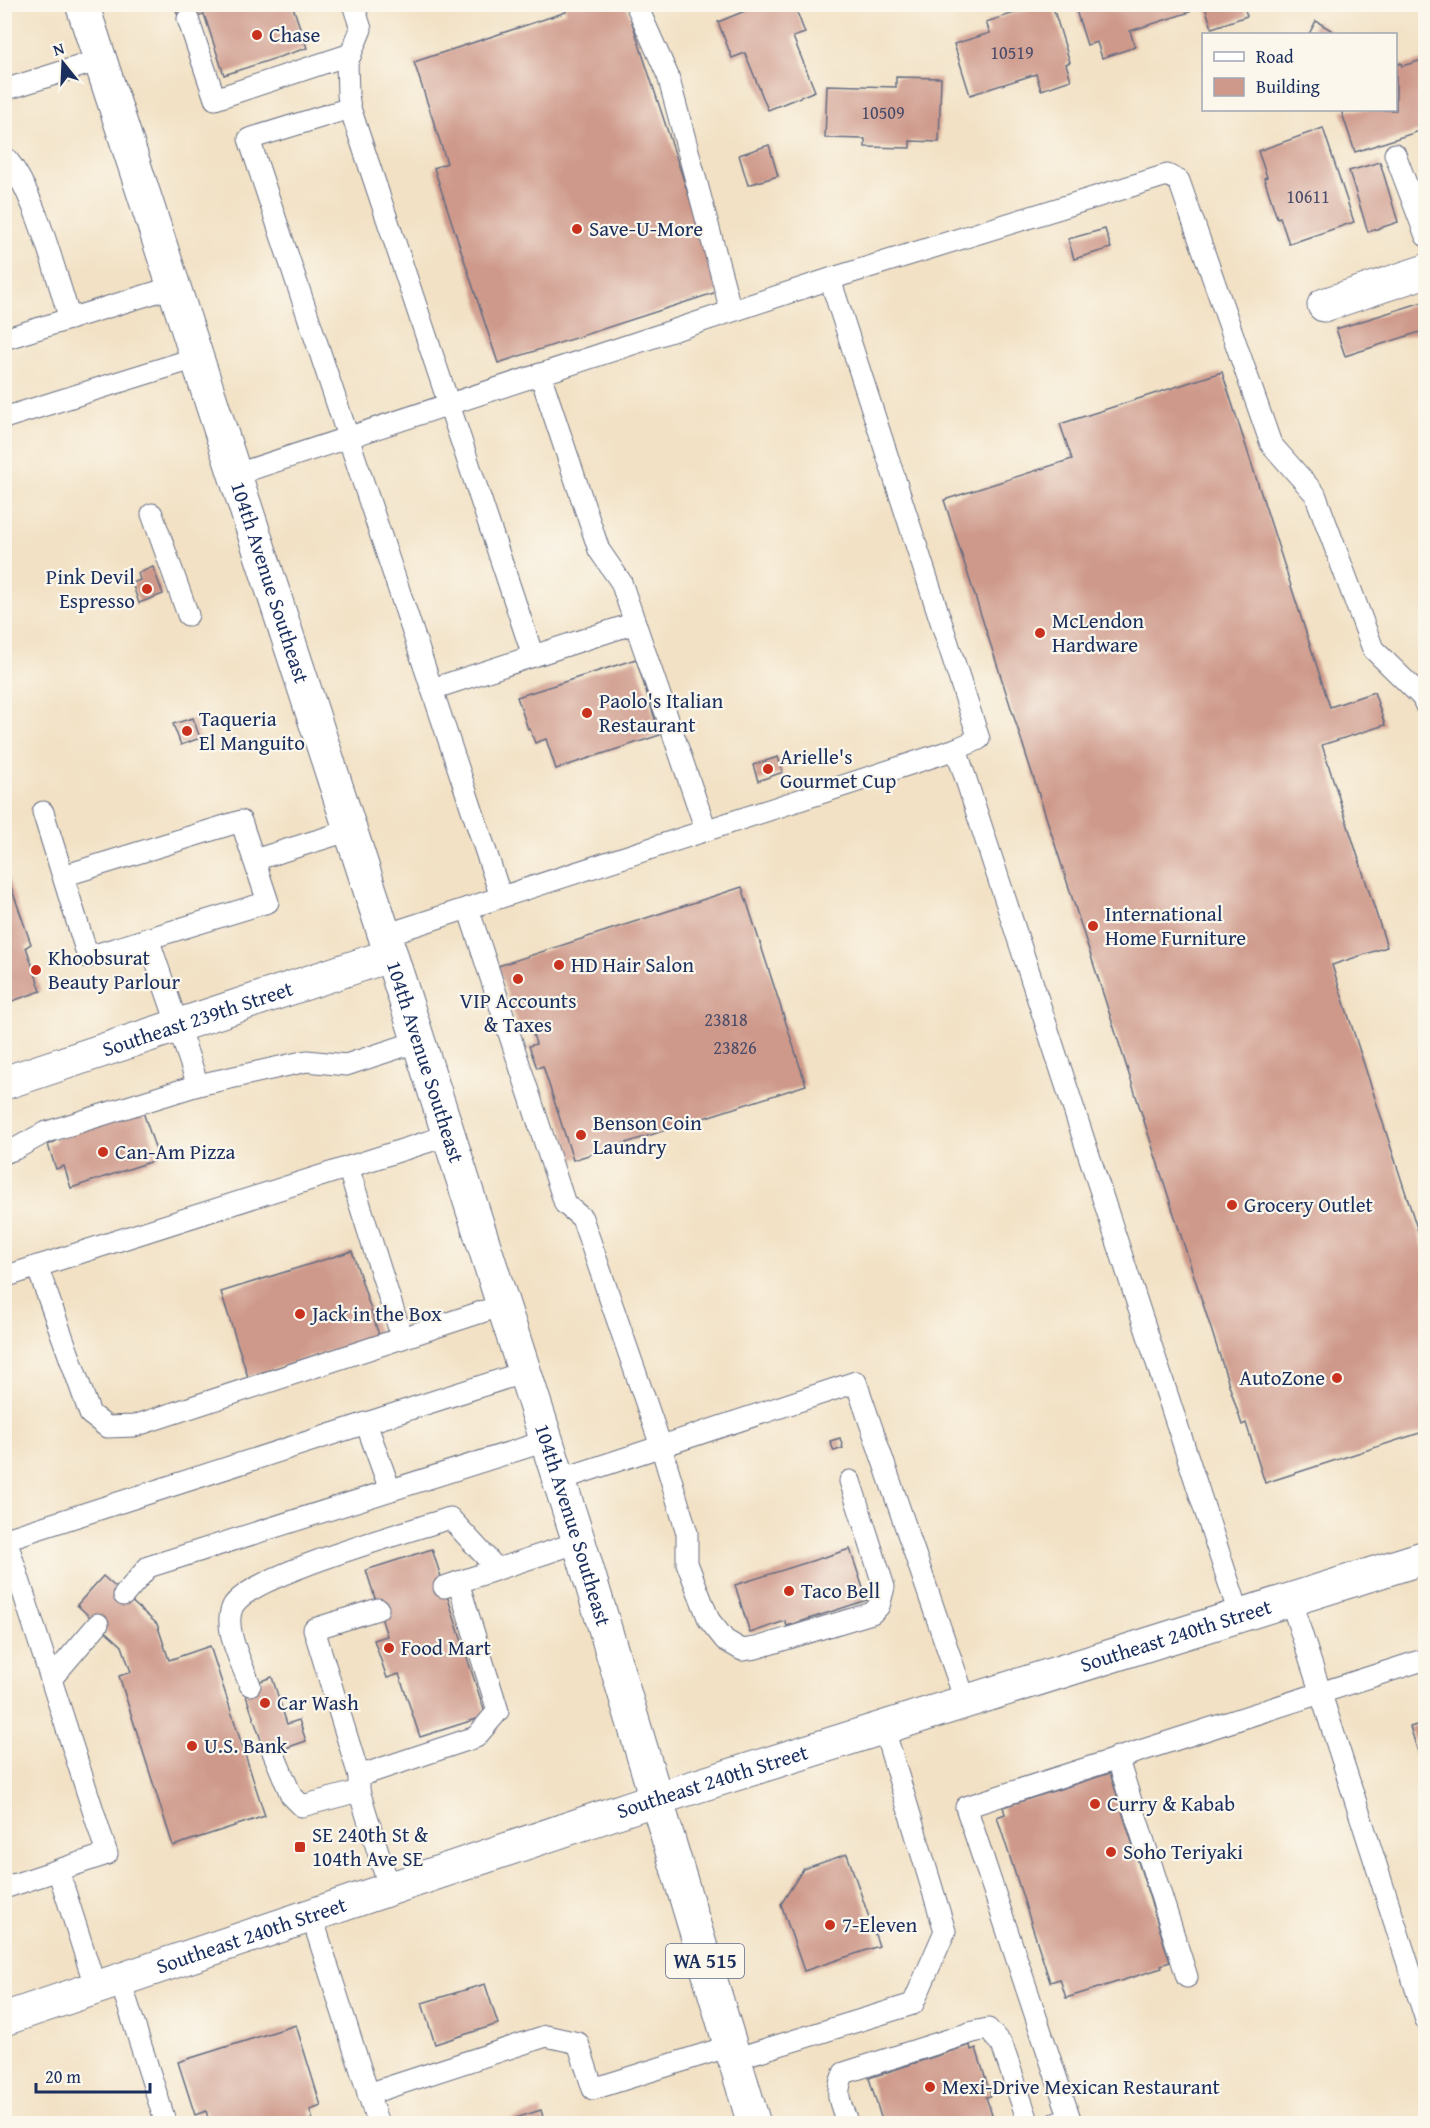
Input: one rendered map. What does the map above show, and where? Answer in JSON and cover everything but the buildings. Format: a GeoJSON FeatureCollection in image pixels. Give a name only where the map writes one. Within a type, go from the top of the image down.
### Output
{"type":"FeatureCollection","features":[{"type":"Feature","properties":{"kind":"main road","name":"104th Avenue Southeast"},"geometry":{"type":"LineString","coordinates":[[82,4],[351,830],[579,1542],[754,2124]]}},
{"type":"Feature","properties":{"kind":"main road"},"geometry":{"type":"LineString","coordinates":[[1324,305],[1425,271]]}},
{"type":"Feature","properties":{"kind":"main road","name":"Southeast 239th Street"},"geometry":{"type":"LineString","coordinates":[[4,1083],[179,1026],[388,945]]}},
{"type":"Feature","properties":{"kind":"main road","name":"Southeast 240th Street"},"geometry":{"type":"LineString","coordinates":[[4,2019],[312,1917],[656,1799],[1425,1557]]}},
{"type":"Feature","properties":{"kind":"lane"},"geometry":{"type":"LineString","coordinates":[[353,4],[361,29],[347,63],[350,108],[533,656]]}},
{"type":"Feature","properties":{"kind":"lane"},"geometry":{"type":"LineString","coordinates":[[636,4],[668,76],[731,311]]}},
{"type":"Feature","properties":{"kind":"lane"},"geometry":{"type":"LineString","coordinates":[[188,19],[215,99],[351,54]]}},
{"type":"Feature","properties":{"kind":"lane"},"geometry":{"type":"LineString","coordinates":[[4,90],[100,60]]}},
{"type":"Feature","properties":{"kind":"lane"},"geometry":{"type":"LineString","coordinates":[[350,108],[249,139],[501,897]]}},
{"type":"Feature","properties":{"kind":"lane"},"geometry":{"type":"LineString","coordinates":[[1395,154],[1425,236]]}},
{"type":"Feature","properties":{"kind":"lane"},"geometry":{"type":"LineString","coordinates":[[4,156],[13,165],[35,212],[70,319]]}},
{"type":"Feature","properties":{"kind":"lane"},"geometry":{"type":"LineString","coordinates":[[234,475],[830,279],[1167,175],[1179,181],[1270,444],[1315,494],[1373,649],[1422,697],[1425,706]]}},
{"type":"Feature","properties":{"kind":"lane"},"geometry":{"type":"LineString","coordinates":[[388,945],[468,908],[956,749],[979,739],[830,279]]}},
{"type":"Feature","properties":{"kind":"lane"},"geometry":{"type":"LineString","coordinates":[[4,339],[173,287]]}},
{"type":"Feature","properties":{"kind":"lane"},"geometry":{"type":"LineString","coordinates":[[4,418],[196,358]]}},
{"type":"Feature","properties":{"kind":"lane"},"geometry":{"type":"LineString","coordinates":[[540,374],[599,550],[621,582],[706,830]]}},
{"type":"Feature","properties":{"kind":"lane"},"geometry":{"type":"LineString","coordinates":[[152,514],[188,615]]}},
{"type":"Feature","properties":{"kind":"lane"},"geometry":{"type":"LineString","coordinates":[[432,689],[635,623]]}},
{"type":"Feature","properties":{"kind":"lane"},"geometry":{"type":"LineString","coordinates":[[956,749],[1240,1617]]}},
{"type":"Feature","properties":{"kind":"lane"},"geometry":{"type":"LineString","coordinates":[[43,812],[88,957],[268,902],[241,821],[63,876]]}},
{"type":"Feature","properties":{"kind":"lane"},"geometry":{"type":"LineString","coordinates":[[254,860],[351,830]]}},
{"type":"Feature","properties":{"kind":"lane"},"geometry":{"type":"LineString","coordinates":[[468,908],[565,1204],[582,1218],[662,1446],[687,1533],[687,1563],[709,1620],[725,1640],[742,1650],[756,1648],[872,1612],[879,1606],[884,1587],[850,1481]]}},
{"type":"Feature","properties":{"kind":"lane"},"geometry":{"type":"LineString","coordinates":[[148,938],[198,1084]]}},
{"type":"Feature","properties":{"kind":"lane"},"geometry":{"type":"LineString","coordinates":[[4,1153],[44,1133],[198,1084],[307,1061],[346,1065],[419,1041]]}},
{"type":"Feature","properties":{"kind":"lane"},"geometry":{"type":"LineString","coordinates":[[4,1276],[449,1135]]}},
{"type":"Feature","properties":{"kind":"lane"},"geometry":{"type":"LineString","coordinates":[[348,1167],[402,1338]]}},
{"type":"Feature","properties":{"kind":"lane"},"geometry":{"type":"LineString","coordinates":[[37,1266],[90,1414],[107,1426],[134,1426],[503,1305]]}},
{"type":"Feature","properties":{"kind":"lane"},"geometry":{"type":"LineString","coordinates":[[4,1888],[107,1854],[6,1539],[525,1372]]}},
{"type":"Feature","properties":{"kind":"lane"},"geometry":{"type":"LineString","coordinates":[[559,1479],[856,1382],[966,1703]]}},
{"type":"Feature","properties":{"kind":"lane"},"geometry":{"type":"LineString","coordinates":[[366,1423],[390,1490]]}},
{"type":"Feature","properties":{"kind":"lane"},"geometry":{"type":"LineString","coordinates":[[124,1595],[148,1567],[546,1441]]}},
{"type":"Feature","properties":{"kind":"lane"},"geometry":{"type":"LineString","coordinates":[[250,1684],[229,1628],[233,1605],[249,1592],[285,1572],[450,1518],[497,1569]]}},
{"type":"Feature","properties":{"kind":"lane"},"geometry":{"type":"LineString","coordinates":[[273,1752],[291,1794],[302,1806],[476,1737],[498,1711],[451,1585],[579,1542]]}},
{"type":"Feature","properties":{"kind":"lane"},"geometry":{"type":"LineString","coordinates":[[1291,1600],[1425,2020]]}},
{"type":"Feature","properties":{"kind":"lane"},"geometry":{"type":"LineString","coordinates":[[378,1609],[314,1629],[390,1890]]}},
{"type":"Feature","properties":{"kind":"lane"},"geometry":{"type":"LineString","coordinates":[[51,1679],[98,1624]]}},
{"type":"Feature","properties":{"kind":"lane"},"geometry":{"type":"LineString","coordinates":[[1055,2124],[1070,2119],[966,1807],[1425,1659]]}},
{"type":"Feature","properties":{"kind":"lane"},"geometry":{"type":"LineString","coordinates":[[369,2094],[546,2036],[578,2043],[593,2089],[913,2004],[945,1931],[884,1729]]}},
{"type":"Feature","properties":{"kind":"lane"},"geometry":{"type":"LineString","coordinates":[[1118,1757],[1187,1977]]}},
{"type":"Feature","properties":{"kind":"lane"},"geometry":{"type":"LineString","coordinates":[[58,1870],[166,2124]]}},
{"type":"Feature","properties":{"kind":"lane"},"geometry":{"type":"LineString","coordinates":[[312,1917],[378,2124]]}},
{"type":"Feature","properties":{"kind":"lane"},"geometry":{"type":"LineString","coordinates":[[848,2124],[839,2099],[838,2086],[844,2073],[988,2029],[1002,2045],[1029,2124]]}},
{"type":"Feature","properties":{"kind":"place","name":"Chase"},"geometry":{"type":"Point","coordinates":[257,35]}},
{"type":"Feature","properties":{"kind":"place","name":"Save-U-More"},"geometry":{"type":"Point","coordinates":[577,229]}},
{"type":"Feature","properties":{"kind":"place","name":"Pink Devil Espresso"},"geometry":{"type":"Point","coordinates":[147,589]}},
{"type":"Feature","properties":{"kind":"place","name":"McLendon Hardware"},"geometry":{"type":"Point","coordinates":[1040,633]}},
{"type":"Feature","properties":{"kind":"place","name":"Paolo's Italian Restaurant"},"geometry":{"type":"Point","coordinates":[587,713]}},
{"type":"Feature","properties":{"kind":"place","name":"Taqueria El Manguito"},"geometry":{"type":"Point","coordinates":[187,731]}},
{"type":"Feature","properties":{"kind":"place","name":"Arielle's Gourmet Cup"},"geometry":{"type":"Point","coordinates":[768,769]}},
{"type":"Feature","properties":{"kind":"place","name":"International Home Furniture"},"geometry":{"type":"Point","coordinates":[1093,926]}},
{"type":"Feature","properties":{"kind":"place","name":"HD Hair Salon"},"geometry":{"type":"Point","coordinates":[559,965]}},
{"type":"Feature","properties":{"kind":"place","name":"Khoobsurat Beauty Parlour"},"geometry":{"type":"Point","coordinates":[36,970]}},
{"type":"Feature","properties":{"kind":"place","name":"VIP Accounts & Taxes"},"geometry":{"type":"Point","coordinates":[518,979]}},
{"type":"Feature","properties":{"kind":"place","name":"Benson Coin Laundry"},"geometry":{"type":"Point","coordinates":[581,1135]}},
{"type":"Feature","properties":{"kind":"place","name":"Can-Am Pizza"},"geometry":{"type":"Point","coordinates":[103,1152]}},
{"type":"Feature","properties":{"kind":"place","name":"Grocery Outlet"},"geometry":{"type":"Point","coordinates":[1232,1205]}},
{"type":"Feature","properties":{"kind":"place","name":"Jack in the Box"},"geometry":{"type":"Point","coordinates":[300,1314]}},
{"type":"Feature","properties":{"kind":"place","name":"AutoZone"},"geometry":{"type":"Point","coordinates":[1337,1378]}},
{"type":"Feature","properties":{"kind":"place","name":"Taco Bell"},"geometry":{"type":"Point","coordinates":[789,1591]}},
{"type":"Feature","properties":{"kind":"place","name":"Food Mart"},"geometry":{"type":"Point","coordinates":[389,1648]}},
{"type":"Feature","properties":{"kind":"place","name":"Car Wash"},"geometry":{"type":"Point","coordinates":[265,1703]}},
{"type":"Feature","properties":{"kind":"place","name":"U.S. Bank"},"geometry":{"type":"Point","coordinates":[192,1746]}},
{"type":"Feature","properties":{"kind":"place","name":"Curry & Kabab"},"geometry":{"type":"Point","coordinates":[1095,1804]}},
{"type":"Feature","properties":{"kind":"place","name":"SE 240th St & 104th Ave SE"},"geometry":{"type":"Point","coordinates":[300,1847]}},
{"type":"Feature","properties":{"kind":"place","name":"Soho Teriyaki"},"geometry":{"type":"Point","coordinates":[1111,1852]}},
{"type":"Feature","properties":{"kind":"place","name":"7-Eleven"},"geometry":{"type":"Point","coordinates":[830,1925]}},
{"type":"Feature","properties":{"kind":"place","name":"Mexi-Drive Mexican Restaurant"},"geometry":{"type":"Point","coordinates":[930,2087]}}]}
